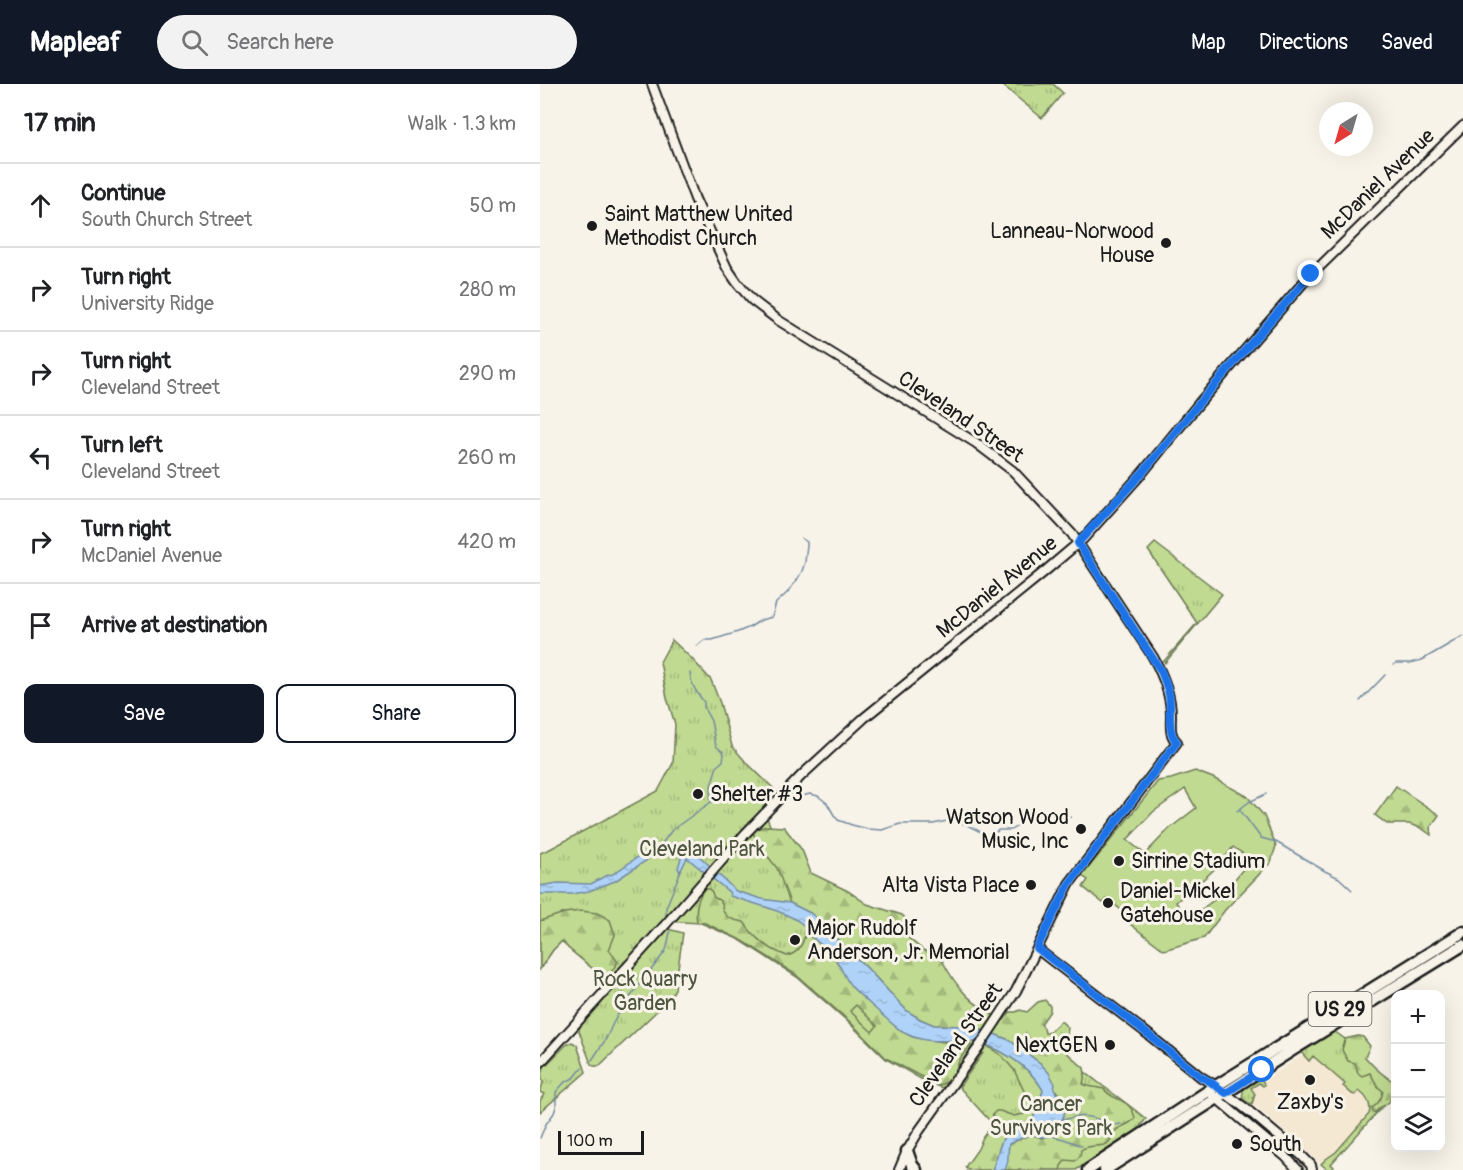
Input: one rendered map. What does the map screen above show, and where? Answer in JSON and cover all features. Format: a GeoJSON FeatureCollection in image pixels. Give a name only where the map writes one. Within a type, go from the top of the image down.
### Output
{"type":"FeatureCollection","features":[{"type":"Feature","properties":{"kind":"main road","name":"US 29"},"geometry":{"type":"LineString","coordinates":[[1088,1170],[1212,1088],[1463,932]]}},
{"type":"Feature","properties":{"kind":"main road","name":"US 29"},"geometry":{"type":"LineString","coordinates":[[1106,1170],[1463,945]]}},
{"type":"Feature","properties":{"kind":"main road"},"geometry":{"type":"LineString","coordinates":[[907,1151],[916,1170]]}},
{"type":"Feature","properties":{"kind":"street","name":"Cleveland Street"},"geometry":{"type":"LineString","coordinates":[[652,84],[695,199],[738,284],[752,300],[778,320],[976,443],[1005,464],[1022,480],[1078,543],[1161,671],[1170,701],[1171,735],[1177,742],[1072,879],[1016,991],[919,1131],[899,1170]]}},
{"type":"Feature","properties":{"kind":"street","name":"McDaniel Avenue"},"geometry":{"type":"LineString","coordinates":[[540,1063],[717,865],[802,775],[864,718],[1078,543],[1143,472],[1303,283],[1463,126]]}},
{"type":"Feature","properties":{"kind":"street"},"geometry":{"type":"LineString","coordinates":[[1037,948],[1201,1077],[1298,1170]]}},
{"type":"Feature","properties":{"kind":"street"},"geometry":{"type":"LineString","coordinates":[[1222,1096],[1251,1112],[1301,1155],[1311,1165],[1312,1170]]}},
{"type":"Feature","properties":{"kind":"street"},"geometry":{"type":"LineString","coordinates":[[1286,1157],[1312,1170]]}},
{"type":"Feature","properties":{"kind":"shaded area"},"geometry":{"type":"Polygon","coordinates":[[[1303,1055],[1309,1061],[1313,1056],[1345,1084],[1343,1087],[1352,1094],[1359,1091],[1370,1103],[1371,1108],[1336,1152],[1321,1164],[1246,1098],[1247,1091],[1303,1055]]]}},
{"type":"Feature","properties":{"kind":"green space"},"geometry":{"type":"Polygon","coordinates":[[[1001,84],[1053,84],[1063,93],[1042,118],[1001,84]]]}},
{"type":"Feature","properties":{"kind":"green space"},"geometry":{"type":"Polygon","coordinates":[[[1155,543],[1222,594],[1165,663],[1164,661],[1197,623],[1148,550],[1155,543]]]}},
{"type":"Feature","properties":{"kind":"green space","name":"Cleveland Park"},"geometry":{"type":"Polygon","coordinates":[[[672,640],[711,680],[732,746],[774,789],[765,813],[791,877],[994,1017],[1022,1028],[1049,1045],[1146,1119],[1140,1126],[1142,1128],[1076,1170],[974,1170],[999,1131],[959,1087],[983,1053],[973,1048],[992,1019],[943,1088],[928,1083],[886,1059],[797,977],[740,940],[701,923],[662,921],[615,977],[610,974],[604,978],[562,941],[540,969],[540,853],[658,791],[673,763],[675,724],[660,662],[672,640]]]}},
{"type":"Feature","properties":{"kind":"green space","name":"Sirrine Stadium"},"geometry":{"type":"Polygon","coordinates":[[[1195,771],[1247,796],[1264,816],[1276,846],[1271,862],[1225,910],[1204,938],[1164,950],[1126,921],[1129,916],[1107,899],[1103,903],[1083,887],[1088,880],[1082,876],[1158,781],[1195,771]],[[1185,789],[1153,812],[1127,840],[1145,854],[1169,829],[1196,808],[1185,789]],[[1233,847],[1221,863],[1176,902],[1187,920],[1218,897],[1221,899],[1229,892],[1227,889],[1251,859],[1233,847]]]}},
{"type":"Feature","properties":{"kind":"green space"},"geometry":{"type":"Polygon","coordinates":[[[1396,786],[1439,815],[1430,828],[1431,835],[1409,824],[1387,824],[1375,815],[1396,786]]]}},
{"type":"Feature","properties":{"kind":"green space"},"geometry":{"type":"Polygon","coordinates":[[[767,826],[784,827],[802,850],[811,873],[848,891],[867,904],[902,915],[911,924],[906,936],[923,950],[941,958],[959,987],[983,1009],[1004,1020],[1010,1012],[1020,1010],[1027,1012],[1038,1002],[1045,1000],[1050,1006],[1050,1011],[1041,1024],[1045,1033],[1060,1022],[1068,1028],[1066,1052],[1084,1068],[1083,1084],[1104,1089],[1129,1106],[1135,1118],[1115,1131],[1107,1144],[1084,1148],[1075,1161],[1065,1160],[1060,1170],[1005,1170],[1009,1144],[1031,1134],[1042,1138],[1065,1105],[1059,1100],[1057,1092],[1040,1063],[1009,1040],[989,1032],[963,1026],[934,1025],[907,1011],[866,967],[810,913],[790,903],[777,868],[758,844],[752,830],[767,826]]]}},
{"type":"Feature","properties":{"kind":"green space"},"geometry":{"type":"Polygon","coordinates":[[[704,889],[709,889],[714,898],[721,902],[727,916],[744,922],[758,939],[780,953],[787,956],[797,951],[805,935],[813,938],[833,955],[852,987],[901,1031],[913,1037],[943,1042],[968,1041],[971,1045],[960,1059],[950,1080],[937,1085],[886,1058],[847,1019],[795,974],[743,941],[705,923],[697,922],[697,905],[704,889]]]}},
{"type":"Feature","properties":{"kind":"green space"},"geometry":{"type":"Polygon","coordinates":[[[581,911],[597,913],[610,920],[615,935],[609,950],[618,962],[610,974],[604,978],[562,941],[540,969],[540,921],[564,913],[581,911]]]}},
{"type":"Feature","properties":{"kind":"green space","name":"Rock Quarry Garden"},"geometry":{"type":"Polygon","coordinates":[[[668,929],[683,933],[675,989],[669,999],[599,1066],[594,1066],[591,1064],[579,1031],[580,1026],[668,929]]]}},
{"type":"Feature","properties":{"kind":"green space"},"geometry":{"type":"Polygon","coordinates":[[[856,1005],[877,1026],[872,1032],[850,1011],[856,1005]]]}},
{"type":"Feature","properties":{"kind":"green space"},"geometry":{"type":"Polygon","coordinates":[[[1334,1031],[1345,1039],[1342,1046],[1356,1063],[1358,1073],[1370,1073],[1383,1091],[1380,1100],[1373,1108],[1382,1107],[1331,1164],[1334,1167],[1328,1170],[1321,1164],[1336,1152],[1370,1110],[1368,1101],[1362,1093],[1359,1091],[1355,1095],[1352,1094],[1343,1086],[1345,1084],[1313,1056],[1309,1061],[1300,1051],[1334,1031]]]}},
{"type":"Feature","properties":{"kind":"green space"},"geometry":{"type":"Polygon","coordinates":[[[1363,1037],[1370,1046],[1365,1057],[1375,1068],[1391,1079],[1391,1100],[1375,1113],[1372,1108],[1380,1101],[1383,1091],[1370,1073],[1362,1076],[1358,1073],[1355,1063],[1348,1061],[1342,1050],[1345,1039],[1363,1037]]]}},
{"type":"Feature","properties":{"kind":"green space"},"geometry":{"type":"Polygon","coordinates":[[[572,1042],[577,1045],[586,1072],[540,1112],[540,1101],[544,1094],[540,1092],[543,1083],[541,1073],[566,1045],[572,1042]]]}},
{"type":"Feature","properties":{"kind":"green space"},"geometry":{"type":"Polygon","coordinates":[[[987,1046],[1019,1063],[1033,1076],[1043,1090],[1030,1124],[1006,1134],[992,1170],[967,1170],[965,1167],[990,1128],[993,1114],[996,1111],[1014,1116],[1024,1114],[1026,1099],[1014,1070],[1002,1056],[987,1046]]]}},
{"type":"Feature","properties":{"kind":"green space"},"geometry":{"type":"Polygon","coordinates":[[[1258,1078],[1263,1081],[1264,1085],[1259,1083],[1251,1088],[1255,1094],[1252,1104],[1243,1099],[1242,1095],[1246,1086],[1258,1078]]]}},
{"type":"Feature","properties":{"kind":"water"},"geometry":{"type":"Polygon","coordinates":[[[675,842],[693,850],[736,891],[762,899],[790,903],[810,913],[822,922],[907,1011],[920,1019],[934,1025],[963,1026],[989,1032],[1009,1040],[1040,1063],[1049,1073],[1055,1084],[1054,1088],[1059,1100],[1066,1108],[1057,1130],[1050,1136],[1029,1135],[1009,1144],[1005,1170],[992,1170],[1006,1134],[1029,1126],[1037,1110],[1043,1090],[1029,1072],[1010,1057],[976,1042],[926,1040],[903,1032],[854,990],[833,956],[813,938],[802,924],[778,911],[730,896],[729,892],[687,858],[680,872],[678,868],[681,858],[675,853],[662,850],[615,881],[589,891],[572,894],[540,894],[540,886],[558,883],[591,884],[613,874],[648,850],[675,842]]]}},
{"type":"Feature","properties":{"kind":"waterway"},"geometry":{"type":"LineString","coordinates":[[697,646],[704,640],[712,640],[738,632],[772,617],[776,603],[787,593],[802,571],[807,542],[801,538]]}},
{"type":"Feature","properties":{"kind":"waterway"},"geometry":{"type":"LineString","coordinates":[[1393,665],[1422,660],[1463,636]]}},
{"type":"Feature","properties":{"kind":"waterway"},"geometry":{"type":"LineString","coordinates":[[690,673],[693,685],[704,702],[704,708],[711,721],[716,746],[724,754],[723,761],[717,766],[711,786],[711,802]]}},
{"type":"Feature","properties":{"kind":"waterway"},"geometry":{"type":"LineString","coordinates":[[1360,701],[1385,675]]}},
{"type":"Feature","properties":{"kind":"waterway"},"geometry":{"type":"LineString","coordinates":[[662,846],[672,830],[711,802],[735,796],[777,793]]}},
{"type":"Feature","properties":{"kind":"waterway"},"geometry":{"type":"LineString","coordinates":[[790,799],[810,794],[818,796],[827,803],[838,820],[868,829],[882,830],[900,824],[933,824],[947,821],[965,824],[989,836],[999,830],[1011,830],[1029,818],[1053,821],[1071,817]]}},
{"type":"Feature","properties":{"kind":"waterway"},"geometry":{"type":"LineString","coordinates":[[1237,811],[1266,794]]}},
{"type":"Feature","properties":{"kind":"waterway"},"geometry":{"type":"LineString","coordinates":[[1240,810],[1261,838],[1276,842],[1339,878],[1352,890]]}},
{"type":"Feature","properties":{"kind":"waterway"},"geometry":{"type":"LineString","coordinates":[[666,915],[666,908],[681,870]]}},
{"type":"Feature","properties":{"kind":"waterway"},"geometry":{"type":"LineString","coordinates":[[592,1060],[624,1005],[665,952],[670,932]]}},
{"type":"Feature","properties":{"kind":"waterway"},"geometry":{"type":"LineString","coordinates":[[540,1138],[554,1113],[556,1092],[564,1083],[575,1077],[582,1068]]}},
{"type":"Feature","properties":{"kind":"waterway"},"geometry":{"type":"LineString","coordinates":[[1062,1120],[1088,1117],[1108,1124],[1121,1124]]}},
{"type":"Feature","properties":{"kind":"waterway"},"geometry":{"type":"LineString","coordinates":[[1053,1135],[1082,1146]]}},
{"type":"Feature","properties":{"kind":"place","name":"Saint Matthew United Methodist Church"},"geometry":{"type":"Point","coordinates":[592,226]}},
{"type":"Feature","properties":{"kind":"place","name":"Lanneau-Norwood House"},"geometry":{"type":"Point","coordinates":[1166,243]}},
{"type":"Feature","properties":{"kind":"place","name":"Shelter #3"},"geometry":{"type":"Point","coordinates":[698,794]}},
{"type":"Feature","properties":{"kind":"place","name":"Watson Wood Music, Inc"},"geometry":{"type":"Point","coordinates":[1081,829]}},
{"type":"Feature","properties":{"kind":"place","name":"Sirrine Stadium"},"geometry":{"type":"Point","coordinates":[1119,861]}},
{"type":"Feature","properties":{"kind":"place","name":"Alta Vista Place"},"geometry":{"type":"Point","coordinates":[1031,885]}},
{"type":"Feature","properties":{"kind":"place","name":"Daniel-Mickel Gatehouse"},"geometry":{"type":"Point","coordinates":[1108,903]}},
{"type":"Feature","properties":{"kind":"place","name":"Major Rudolf Anderson, Jr. Memorial"},"geometry":{"type":"Point","coordinates":[795,940]}},
{"type":"Feature","properties":{"kind":"place","name":"NextGEN"},"geometry":{"type":"Point","coordinates":[1110,1045]}},
{"type":"Feature","properties":{"kind":"place","name":"Zaxby's"},"geometry":{"type":"Point","coordinates":[1310,1080]}},
{"type":"Feature","properties":{"kind":"place","name":"South"},"geometry":{"type":"Point","coordinates":[1237,1144]}},
{"type":"Feature","properties":{"kind":"route"},"geometry":{"type":"LineString","coordinates":[[1262,1070],[1226,1093],[1201,1077],[1037,948],[1069,884],[1177,742],[1171,735],[1169,694],[1161,671],[1078,543],[1143,472],[1200,402],[1311,274]]}},
{"type":"Feature","properties":{"kind":"park label","name":"Cancer Survivors Park"},"geometry":{"type":"Point","coordinates":[1051,1116]}}]}
